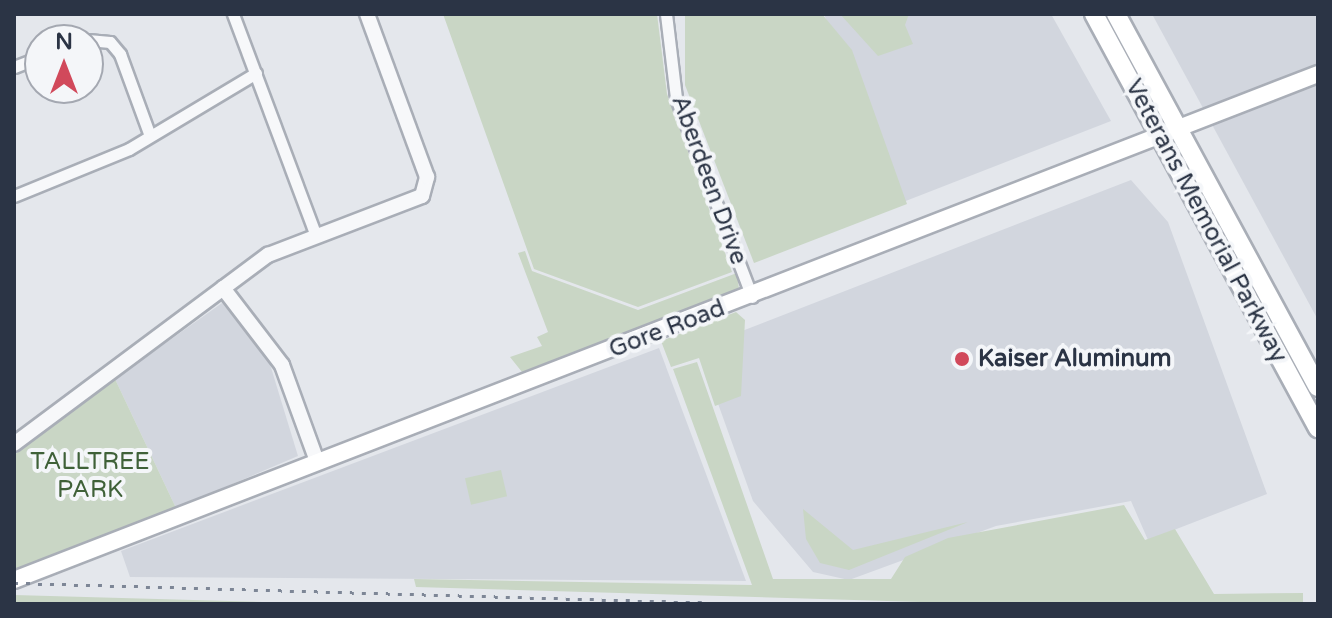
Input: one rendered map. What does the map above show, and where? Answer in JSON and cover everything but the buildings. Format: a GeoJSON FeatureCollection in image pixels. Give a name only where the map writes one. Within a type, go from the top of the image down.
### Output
{"type":"FeatureCollection","features":[{"type":"Feature","properties":{"kind":"highway","name":"Veterans Memorial Parkway"},"geometry":{"type":"LineString","coordinates":[[1094,14],[1169,132],[1318,387]]}},
{"type":"Feature","properties":{"kind":"highway","name":"Veterans Memorial Parkway"},"geometry":{"type":"LineString","coordinates":[[1116,14],[1169,132],[1318,428]]}},
{"type":"Feature","properties":{"kind":"main road","name":"Gore Road"},"geometry":{"type":"LineString","coordinates":[[14,580],[317,461],[752,297],[1318,74]]}},
{"type":"Feature","properties":{"kind":"street"},"geometry":{"type":"LineString","coordinates":[[233,14],[316,236]]}},
{"type":"Feature","properties":{"kind":"street"},"geometry":{"type":"LineString","coordinates":[[14,444],[268,255],[422,196],[427,177],[367,14]]}},
{"type":"Feature","properties":{"kind":"street","name":"Aberdeen Drive"},"geometry":{"type":"LineString","coordinates":[[666,14],[676,98],[752,297]]}},
{"type":"Feature","properties":{"kind":"street"},"geometry":{"type":"LineString","coordinates":[[104,41],[110,42],[120,54],[150,136]]}},
{"type":"Feature","properties":{"kind":"street"},"geometry":{"type":"LineString","coordinates":[[14,196],[150,136],[256,73]]}},
{"type":"Feature","properties":{"kind":"street"},"geometry":{"type":"LineString","coordinates":[[223,288],[282,365],[317,461]]}},
{"type":"Feature","properties":{"kind":"shaded area"},"geometry":{"type":"Polygon","coordinates":[[[824,14],[1051,14],[1111,121],[898,204],[824,14]]]}},
{"type":"Feature","properties":{"kind":"shaded area"},"geometry":{"type":"Polygon","coordinates":[[[1152,14],[1318,14],[1318,320],[1152,14]]]}},
{"type":"Feature","properties":{"kind":"shaded area"},"geometry":{"type":"Polygon","coordinates":[[[1131,180],[1168,222],[1267,494],[1148,540],[1131,501],[996,526],[849,580],[813,572],[753,501],[698,348],[1131,180]]]}},
{"type":"Feature","properties":{"kind":"shaded area"},"geometry":{"type":"Polygon","coordinates":[[[222,303],[269,361],[298,456],[176,508],[115,379],[222,303]]]}},
{"type":"Feature","properties":{"kind":"shaded area"},"geometry":{"type":"Polygon","coordinates":[[[659,348],[746,581],[130,577],[121,551],[659,348]]]}},
{"type":"Feature","properties":{"kind":"green space"},"geometry":{"type":"Polygon","coordinates":[[[443,14],[657,14],[667,94],[732,272],[638,307],[534,269],[443,14]]]}},
{"type":"Feature","properties":{"kind":"green space"},"geometry":{"type":"Polygon","coordinates":[[[685,14],[822,14],[852,50],[907,204],[754,263],[685,85],[685,14]]]}},
{"type":"Feature","properties":{"kind":"green space"},"geometry":{"type":"Polygon","coordinates":[[[840,14],[909,14],[905,25],[913,44],[878,56],[840,14]]]}},
{"type":"Feature","properties":{"kind":"green space"},"geometry":{"type":"Polygon","coordinates":[[[525,251],[532,271],[638,310],[737,273],[739,289],[522,372],[510,357],[542,346],[537,337],[548,332],[518,253],[525,251]]]}},
{"type":"Feature","properties":{"kind":"green space"},"geometry":{"type":"Polygon","coordinates":[[[736,312],[745,320],[741,396],[715,406],[699,358],[671,367],[661,341],[736,312]]]}},
{"type":"Feature","properties":{"kind":"green space"},"geometry":{"type":"Polygon","coordinates":[[[697,362],[773,579],[891,579],[905,557],[948,538],[1124,505],[1145,540],[1175,529],[1214,594],[1303,593],[1303,604],[987,604],[416,587],[414,579],[752,585],[673,369],[697,362]]]}},
{"type":"Feature","properties":{"kind":"green space","name":"TALLTREE PARK"},"geometry":{"type":"Polygon","coordinates":[[[115,379],[176,508],[14,574],[14,455],[115,379]]]}},
{"type":"Feature","properties":{"kind":"green space"},"geometry":{"type":"Polygon","coordinates":[[[501,470],[507,496],[471,505],[465,478],[501,470]]]}},
{"type":"Feature","properties":{"kind":"green space"},"geometry":{"type":"Polygon","coordinates":[[[803,509],[853,550],[968,522],[849,570],[820,563],[806,539],[803,509]]]}},
{"type":"Feature","properties":{"kind":"green space"},"geometry":{"type":"Polygon","coordinates":[[[14,595],[335,604],[14,604],[14,595]]]}},
{"type":"Feature","properties":{"kind":"railway"},"geometry":{"type":"LineString","coordinates":[[14,583],[763,604]]}},
{"type":"Feature","properties":{"kind":"place","name":"Kaiser Aluminum"},"geometry":{"type":"Point","coordinates":[962,359]}}]}
